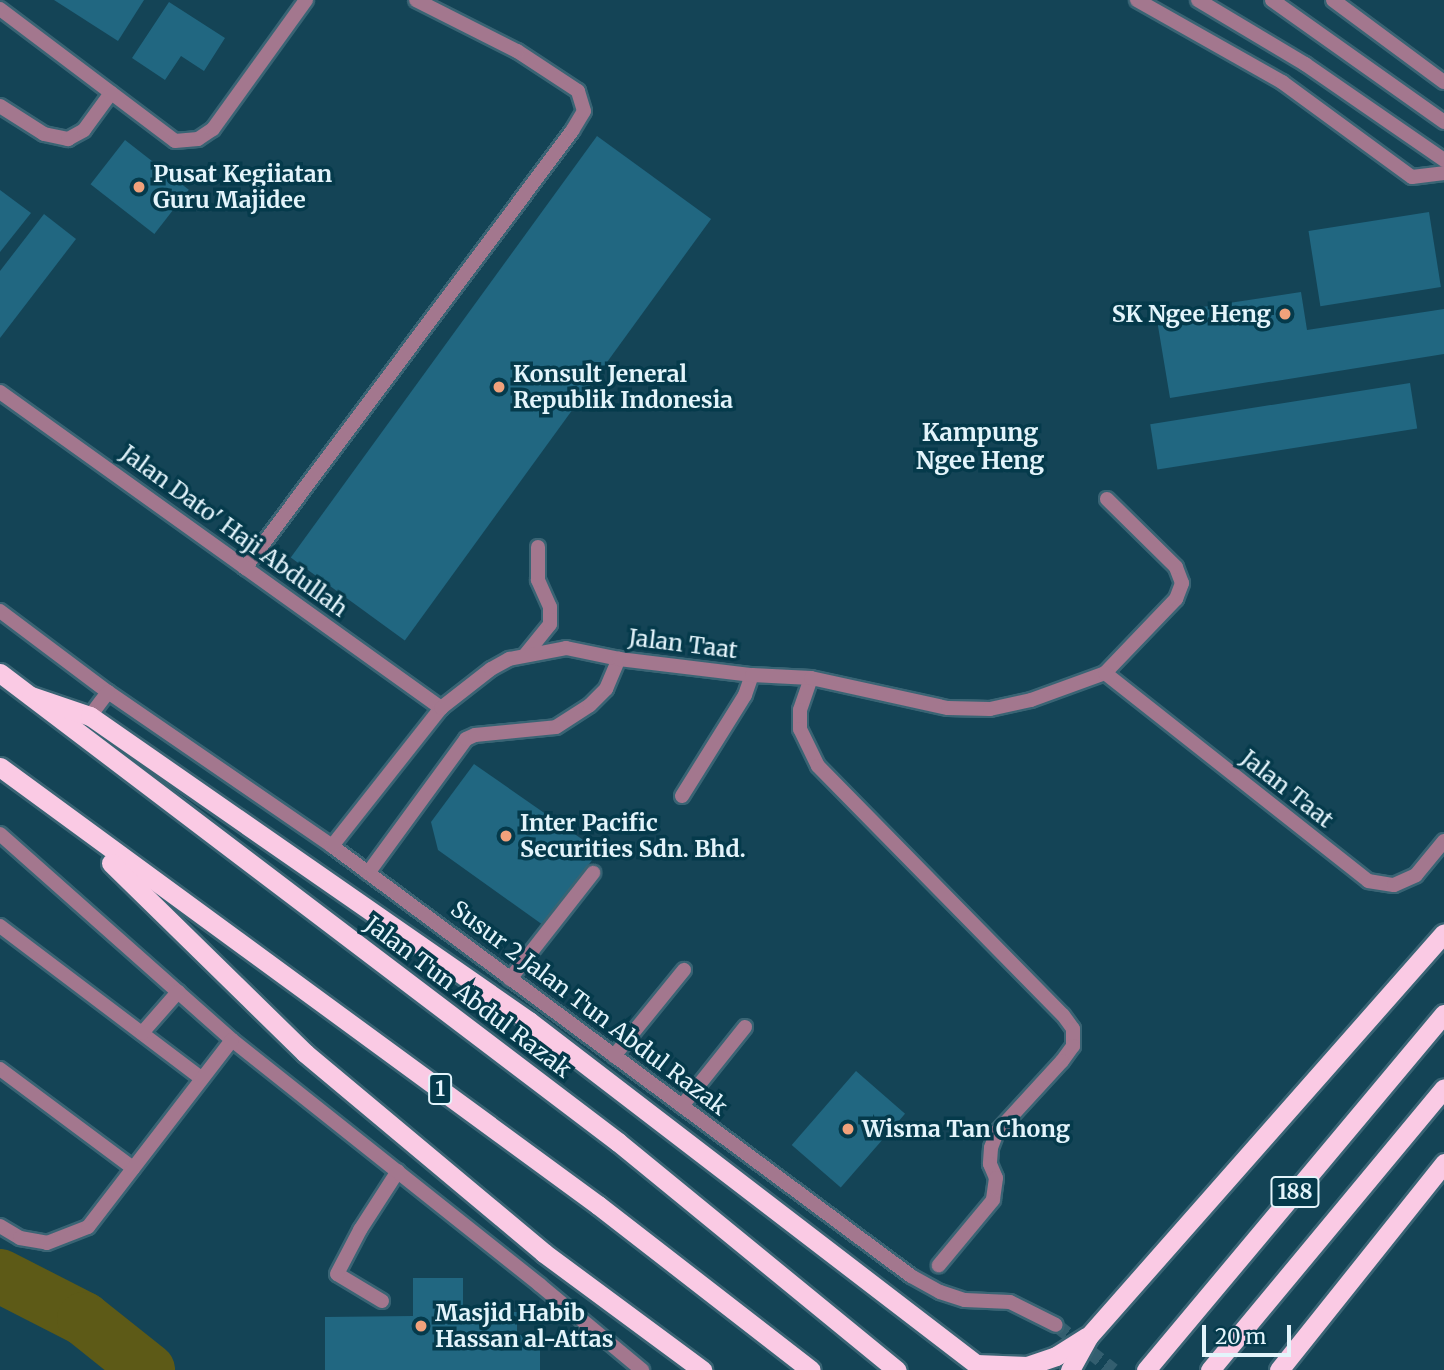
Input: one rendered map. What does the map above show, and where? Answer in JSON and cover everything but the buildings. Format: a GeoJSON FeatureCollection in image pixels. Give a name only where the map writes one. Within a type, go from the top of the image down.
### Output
{"type":"FeatureCollection","features":[{"type":"Feature","properties":{"kind":"highway","name":"Jalan Tun Abdul Razak"},"geometry":{"type":"LineString","coordinates":[[0,673],[618,1142],[897,1370]]}},
{"type":"Feature","properties":{"kind":"highway"},"geometry":{"type":"LineString","coordinates":[[31,696],[90,716],[529,1021],[978,1367],[1027,1366],[1056,1356],[1088,1337]]}},
{"type":"Feature","properties":{"kind":"highway","name":"1"},"geometry":{"type":"LineString","coordinates":[[0,767],[63,816],[598,1205],[811,1370]]}},
{"type":"Feature","properties":{"kind":"highway"},"geometry":{"type":"LineString","coordinates":[[63,816],[305,1053],[544,1253],[702,1370]]}},
{"type":"Feature","properties":{"kind":"highway"},"geometry":{"type":"LineString","coordinates":[[1070,1370],[1088,1337],[1444,933]]}},
{"type":"Feature","properties":{"kind":"highway","name":"188"},"geometry":{"type":"LineString","coordinates":[[1146,1370],[1444,1014]]}},
{"type":"Feature","properties":{"kind":"highway","name":"188"},"geometry":{"type":"LineString","coordinates":[[1210,1370],[1444,1088]]}},
{"type":"Feature","properties":{"kind":"highway"},"geometry":{"type":"LineString","coordinates":[[1279,1370],[1444,1163]]}},
{"type":"Feature","properties":{"kind":"street"},"geometry":{"type":"LineString","coordinates":[[0,9],[175,141],[198,139],[213,129],[306,0]]}},
{"type":"Feature","properties":{"kind":"street"},"geometry":{"type":"LineString","coordinates":[[245,568],[572,131],[584,111],[578,91],[517,51],[416,0]]}},
{"type":"Feature","properties":{"kind":"street"},"geometry":{"type":"LineString","coordinates":[[1137,0],[1282,82],[1412,177],[1444,173]]}},
{"type":"Feature","properties":{"kind":"street"},"geometry":{"type":"LineString","coordinates":[[1198,0],[1305,64],[1444,160]]}},
{"type":"Feature","properties":{"kind":"street"},"geometry":{"type":"LineString","coordinates":[[1272,0],[1444,122]]}},
{"type":"Feature","properties":{"kind":"street"},"geometry":{"type":"LineString","coordinates":[[1332,0],[1444,82]]}},
{"type":"Feature","properties":{"kind":"street"},"geometry":{"type":"LineString","coordinates":[[0,106],[44,135],[68,139],[84,130],[111,93]]}},
{"type":"Feature","properties":{"kind":"street","name":"Jalan Dato' Haji Abdullah"},"geometry":{"type":"LineString","coordinates":[[0,392],[441,708]]}},
{"type":"Feature","properties":{"kind":"street","name":"Jalan Taat"},"geometry":{"type":"LineString","coordinates":[[332,846],[441,708],[491,669],[526,654],[566,648],[619,659],[752,675],[811,678],[948,708],[990,709],[1031,700],[1105,673],[1176,599],[1182,583],[1176,567],[1107,499]]}},
{"type":"Feature","properties":{"kind":"street"},"geometry":{"type":"LineString","coordinates":[[526,654],[550,624],[550,607],[538,580],[538,547]]}},
{"type":"Feature","properties":{"kind":"street","name":"Susur 2 Jalan Tun Abdul Razak"},"geometry":{"type":"LineString","coordinates":[[0,611],[108,692],[369,873],[911,1276],[940,1292],[965,1300],[1010,1302],[1056,1325]]}},
{"type":"Feature","properties":{"kind":"street"},"geometry":{"type":"LineString","coordinates":[[369,873],[466,739],[475,735],[556,727],[590,705],[606,689],[619,659]]}},
{"type":"Feature","properties":{"kind":"street","name":"Jalan Taat"},"geometry":{"type":"LineString","coordinates":[[1105,673],[1368,881],[1394,886],[1416,875],[1444,841]]}},
{"type":"Feature","properties":{"kind":"street"},"geometry":{"type":"LineString","coordinates":[[682,796],[745,695],[752,675]]}},
{"type":"Feature","properties":{"kind":"street"},"geometry":{"type":"LineString","coordinates":[[811,678],[800,710],[800,729],[818,766],[1063,1014],[1073,1029],[1073,1046],[998,1132],[990,1149],[990,1164],[996,1178],[993,1200],[939,1265]]}},
{"type":"Feature","properties":{"kind":"street"},"geometry":{"type":"LineString","coordinates":[[90,716],[108,692]]}},
{"type":"Feature","properties":{"kind":"street"},"geometry":{"type":"LineString","coordinates":[[0,834],[232,1040],[642,1370]]}},
{"type":"Feature","properties":{"kind":"street"},"geometry":{"type":"LineString","coordinates":[[510,979],[593,873]]}},
{"type":"Feature","properties":{"kind":"street"},"geometry":{"type":"LineString","coordinates":[[0,926],[202,1079]]}},
{"type":"Feature","properties":{"kind":"street"},"geometry":{"type":"LineString","coordinates":[[614,1056],[684,970]]}},
{"type":"Feature","properties":{"kind":"street"},"geometry":{"type":"LineString","coordinates":[[142,1033],[178,992]]}},
{"type":"Feature","properties":{"kind":"street"},"geometry":{"type":"LineString","coordinates":[[682,1106],[745,1027]]}},
{"type":"Feature","properties":{"kind":"street"},"geometry":{"type":"LineString","coordinates":[[0,1226],[20,1238],[47,1243],[88,1227],[232,1040]]}},
{"type":"Feature","properties":{"kind":"street"},"geometry":{"type":"LineString","coordinates":[[0,1069],[133,1168]]}},
{"type":"Feature","properties":{"kind":"street"},"geometry":{"type":"LineString","coordinates":[[382,1301],[337,1273],[360,1230],[398,1171]]}},
{"type":"Feature","properties":{"kind":"waterway"},"geometry":{"type":"LineString","coordinates":[[0,1276],[84,1319],[148,1370]]}},
{"type":"Feature","properties":{"kind":"tunnel"},"geometry":{"type":"LineString","coordinates":[[1056,1325],[1113,1370]]}},
{"type":"Feature","properties":{"kind":"place","name":"Pusat Kegiiatan Guru Majidee"},"geometry":{"type":"Point","coordinates":[139,187]}},
{"type":"Feature","properties":{"kind":"place","name":"SK Ngee Heng"},"geometry":{"type":"Point","coordinates":[1285,314]}},
{"type":"Feature","properties":{"kind":"place","name":"Konsult Jeneral Republik Indonesia"},"geometry":{"type":"Point","coordinates":[499,387]}},
{"type":"Feature","properties":{"kind":"place","name":"Inter Pacific Securities Sdn. Bhd."},"geometry":{"type":"Point","coordinates":[506,836]}},
{"type":"Feature","properties":{"kind":"place","name":"Wisma Tan Chong"},"geometry":{"type":"Point","coordinates":[848,1129]}},
{"type":"Feature","properties":{"kind":"place","name":"Masjid Habib Hassan al-Attas"},"geometry":{"type":"Point","coordinates":[421,1326]}},
{"type":"Feature","properties":{"kind":"district","name":"Kampung Ngee Heng"},"geometry":{"type":"Point","coordinates":[980,447]}}]}
